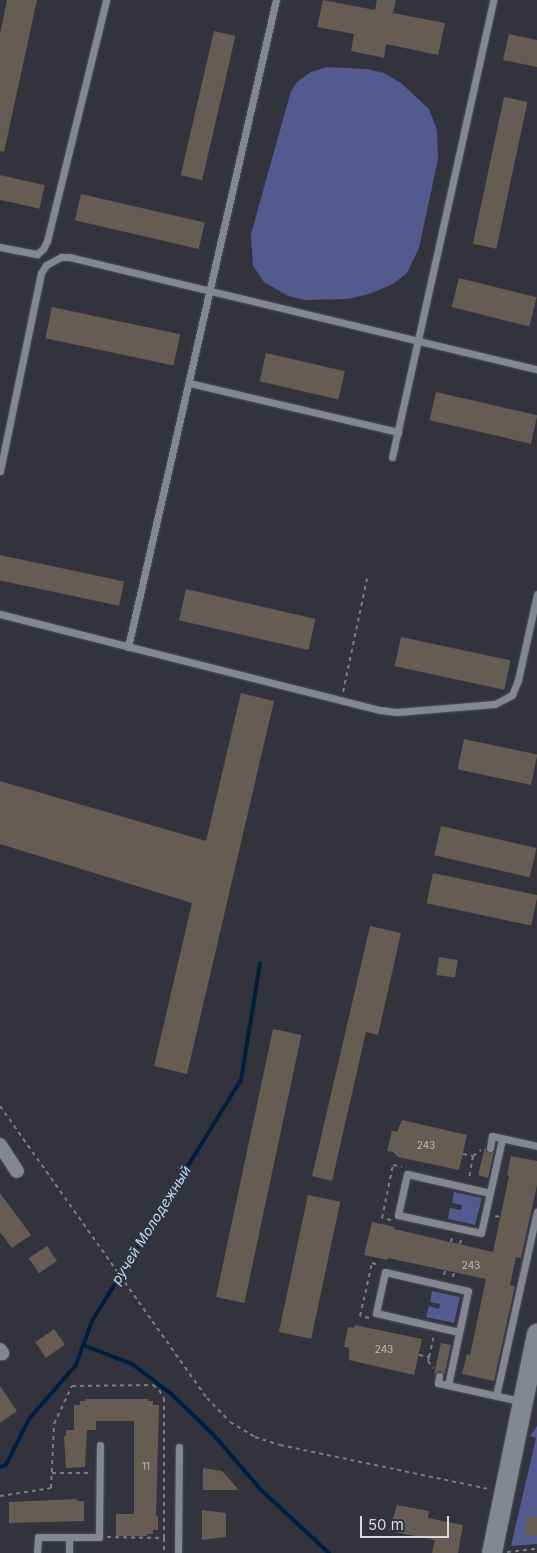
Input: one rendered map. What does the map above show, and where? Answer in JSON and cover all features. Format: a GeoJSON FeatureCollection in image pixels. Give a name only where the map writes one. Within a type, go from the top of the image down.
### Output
{"type":"FeatureCollection","features":[{"type":"Feature","properties":{"kind":"street"},"geometry":{"type":"LineString","coordinates":[[0,1145],[17,1171]]}},
{"type":"Feature","properties":{"kind":"street"},"geometry":{"type":"LineString","coordinates":[[498,1553],[505,1492],[537,1334]]}},
{"type":"Feature","properties":{"kind":"lane"},"geometry":{"type":"LineString","coordinates":[[0,247],[36,254],[43,249],[47,241],[106,0]]}},
{"type":"Feature","properties":{"kind":"lane"},"geometry":{"type":"LineString","coordinates":[[128,646],[211,291],[276,0]]}},
{"type":"Feature","properties":{"kind":"lane"},"geometry":{"type":"LineString","coordinates":[[392,457],[493,0]]}},
{"type":"Feature","properties":{"kind":"lane"},"geometry":{"type":"LineString","coordinates":[[0,471],[41,273],[46,265],[53,260],[68,257],[537,370]]}},
{"type":"Feature","properties":{"kind":"lane"},"geometry":{"type":"LineString","coordinates":[[189,383],[398,432]]}},
{"type":"Feature","properties":{"kind":"lane"},"geometry":{"type":"LineString","coordinates":[[0,614],[342,700],[397,712],[495,704],[504,701],[512,695],[518,680],[537,594]]}},
{"type":"Feature","properties":{"kind":"lane"},"geometry":{"type":"LineString","coordinates":[[486,1149],[492,1136],[537,1146]]}},
{"type":"Feature","properties":{"kind":"lane"},"geometry":{"type":"LineString","coordinates":[[490,1193],[407,1174],[398,1215],[481,1233],[490,1193],[502,1139]]}},
{"type":"Feature","properties":{"kind":"lane"},"geometry":{"type":"LineString","coordinates":[[496,1396],[537,1211]]}},
{"type":"Feature","properties":{"kind":"lane"},"geometry":{"type":"LineString","coordinates":[[448,1385],[468,1291],[385,1272],[376,1313],[459,1332]]}},
{"type":"Feature","properties":{"kind":"lane"},"geometry":{"type":"LineString","coordinates":[[436,1373],[438,1383],[523,1402]]}},
{"type":"Feature","properties":{"kind":"lane"},"geometry":{"type":"LineString","coordinates":[[37,1553],[38,1537],[99,1537],[100,1445]]}},
{"type":"Feature","properties":{"kind":"lane"},"geometry":{"type":"LineString","coordinates":[[178,1553],[179,1448]]}},
{"type":"Feature","properties":{"kind":"lane"},"geometry":{"type":"LineString","coordinates":[[69,1537],[69,1553]]}},
{"type":"Feature","properties":{"kind":"path"},"geometry":{"type":"LineString","coordinates":[[342,700],[367,579]]}},
{"type":"Feature","properties":{"kind":"path"},"geometry":{"type":"LineString","coordinates":[[0,1106],[213,1405],[230,1422],[250,1434],[280,1446],[505,1492]]}},
{"type":"Feature","properties":{"kind":"path"},"geometry":{"type":"LineString","coordinates":[[463,1154],[474,1156],[486,1149]]}},
{"type":"Feature","properties":{"kind":"path"},"geometry":{"type":"LineString","coordinates":[[466,1188],[474,1156]]}},
{"type":"Feature","properties":{"kind":"path"},"geometry":{"type":"LineString","coordinates":[[397,1221],[382,1218],[393,1165],[409,1168]]}},
{"type":"Feature","properties":{"kind":"path"},"geometry":{"type":"LineString","coordinates":[[375,1320],[360,1316],[372,1263],[387,1266]]}},
{"type":"Feature","properties":{"kind":"path"},"geometry":{"type":"LineString","coordinates":[[436,1326],[428,1362],[436,1373]]}},
{"type":"Feature","properties":{"kind":"path"},"geometry":{"type":"LineString","coordinates":[[418,1355],[429,1357]]}},
{"type":"Feature","properties":{"kind":"path"},"geometry":{"type":"LineString","coordinates":[[52,1473],[100,1473]]}},
{"type":"Feature","properties":{"kind":"path"},"geometry":{"type":"LineString","coordinates":[[99,1537],[164,1538],[164,1553]]}},
{"type":"Feature","properties":{"kind":"path"},"geometry":{"type":"LineString","coordinates":[[498,1553],[537,1549]]}},
{"type":"Feature","properties":{"kind":"shaded area"},"geometry":{"type":"Polygon","coordinates":[[[327,67],[367,69],[384,73],[401,83],[429,109],[437,130],[438,159],[419,248],[407,273],[393,284],[369,294],[348,299],[305,300],[288,296],[264,282],[253,266],[251,234],[291,91],[297,82],[311,72],[327,67]]]}},
{"type":"Feature","properties":{"kind":"shaded area"},"geometry":{"type":"Polygon","coordinates":[[[454,1192],[482,1198],[475,1225],[448,1219],[450,1208],[461,1210],[462,1205],[452,1203],[454,1192]]]}},
{"type":"Feature","properties":{"kind":"shaded area"},"geometry":{"type":"Polygon","coordinates":[[[432,1291],[460,1297],[454,1323],[426,1317],[429,1306],[439,1309],[440,1304],[430,1302],[432,1291]]]}},
{"type":"Feature","properties":{"kind":"shaded area"},"geometry":{"type":"Polygon","coordinates":[[[537,1426],[537,1544],[511,1546],[536,1438],[530,1436],[537,1426]]]}},
{"type":"Feature","properties":{"kind":"building"},"geometry":{"type":"Polygon","coordinates":[[[7,0],[37,0],[4,152],[0,151],[0,34],[7,0]]]}},
{"type":"Feature","properties":{"kind":"building"},"geometry":{"type":"Polygon","coordinates":[[[323,0],[375,10],[377,0],[396,0],[393,13],[445,23],[438,55],[386,44],[384,58],[351,51],[354,34],[317,27],[323,0]]]}},
{"type":"Feature","properties":{"kind":"building"},"geometry":{"type":"Polygon","coordinates":[[[214,31],[235,36],[202,180],[181,175],[214,31]]]}},
{"type":"Feature","properties":{"kind":"building"},"geometry":{"type":"Polygon","coordinates":[[[509,34],[537,40],[537,67],[503,60],[509,34]]]}},
{"type":"Feature","properties":{"kind":"building"},"geometry":{"type":"Polygon","coordinates":[[[504,97],[527,102],[496,249],[473,244],[504,97]]]}},
{"type":"Feature","properties":{"kind":"building"},"geometry":{"type":"Polygon","coordinates":[[[0,175],[45,185],[39,209],[0,200],[0,175]]]}},
{"type":"Feature","properties":{"kind":"building"},"geometry":{"type":"Polygon","coordinates":[[[81,194],[205,223],[199,249],[75,220],[81,194]]]}},
{"type":"Feature","properties":{"kind":"building"},"geometry":{"type":"Polygon","coordinates":[[[459,278],[537,297],[529,326],[452,307],[459,278]]]}},
{"type":"Feature","properties":{"kind":"building"},"geometry":{"type":"Polygon","coordinates":[[[52,307],[180,334],[173,366],[45,338],[52,307]]]}},
{"type":"Feature","properties":{"kind":"building"},"geometry":{"type":"Polygon","coordinates":[[[266,353],[345,371],[338,399],[259,381],[266,353]]]}},
{"type":"Feature","properties":{"kind":"building"},"geometry":{"type":"Polygon","coordinates":[[[436,392],[537,415],[531,444],[429,420],[436,392]]]}},
{"type":"Feature","properties":{"kind":"building"},"geometry":{"type":"Polygon","coordinates":[[[0,555],[124,581],[119,606],[0,581],[0,555]]]}},
{"type":"Feature","properties":{"kind":"building"},"geometry":{"type":"Polygon","coordinates":[[[186,589],[316,619],[308,650],[179,620],[186,589]]]}},
{"type":"Feature","properties":{"kind":"building"},"geometry":{"type":"Polygon","coordinates":[[[401,637],[511,660],[504,690],[395,666],[401,637]]]}},
{"type":"Feature","properties":{"kind":"building"},"geometry":{"type":"Polygon","coordinates":[[[241,693],[274,701],[187,1074],[154,1066],[192,903],[0,844],[0,781],[206,841],[241,693]]]}},
{"type":"Feature","properties":{"kind":"building"},"geometry":{"type":"Polygon","coordinates":[[[464,739],[537,755],[531,785],[458,769],[464,739]]]}},
{"type":"Feature","properties":{"kind":"building"},"geometry":{"type":"Polygon","coordinates":[[[441,826],[536,848],[530,877],[434,855],[441,826]]]}},
{"type":"Feature","properties":{"kind":"building"},"geometry":{"type":"Polygon","coordinates":[[[433,873],[537,895],[531,926],[427,903],[433,873]]]}},
{"type":"Feature","properties":{"kind":"building"},"geometry":{"type":"Polygon","coordinates":[[[370,926],[401,933],[378,1035],[366,1032],[332,1181],[312,1176],[370,926]]]}},
{"type":"Feature","properties":{"kind":"building"},"geometry":{"type":"Polygon","coordinates":[[[439,957],[458,960],[455,978],[436,975],[439,957]]]}},
{"type":"Feature","properties":{"kind":"building"},"geometry":{"type":"Polygon","coordinates":[[[273,1029],[301,1035],[244,1303],[216,1297],[273,1029]]]}},
{"type":"Feature","properties":{"kind":"building"},"geometry":{"type":"Polygon","coordinates":[[[402,1120],[467,1135],[459,1170],[398,1157],[393,1152],[387,1151],[392,1131],[397,1132],[402,1120]]]}},
{"type":"Feature","properties":{"kind":"building"},"geometry":{"type":"Polygon","coordinates":[[[485,1147],[487,1152],[494,1152],[488,1178],[478,1175],[485,1147]]]}},
{"type":"Feature","properties":{"kind":"building"},"geometry":{"type":"Polygon","coordinates":[[[511,1156],[537,1161],[537,1185],[521,1258],[516,1257],[510,1285],[515,1286],[494,1381],[462,1374],[467,1354],[470,1355],[486,1279],[388,1258],[387,1260],[364,1255],[372,1222],[395,1227],[394,1229],[493,1252],[509,1176],[507,1175],[511,1156]]]}},
{"type":"Feature","properties":{"kind":"building"},"geometry":{"type":"Polygon","coordinates":[[[0,1193],[31,1235],[12,1248],[0,1232],[0,1193]]]}},
{"type":"Feature","properties":{"kind":"building"},"geometry":{"type":"Polygon","coordinates":[[[308,1195],[340,1202],[311,1339],[279,1332],[308,1195]]]}},
{"type":"Feature","properties":{"kind":"building"},"geometry":{"type":"Polygon","coordinates":[[[47,1246],[57,1261],[39,1273],[29,1258],[47,1246]]]}},
{"type":"Feature","properties":{"kind":"building"},"geometry":{"type":"Polygon","coordinates":[[[355,1325],[422,1339],[414,1375],[349,1360],[349,1348],[344,1347],[348,1327],[354,1328],[355,1325]]]}},
{"type":"Feature","properties":{"kind":"building"},"geometry":{"type":"Polygon","coordinates":[[[54,1329],[65,1345],[46,1358],[35,1342],[54,1329]]]}},
{"type":"Feature","properties":{"kind":"building"},"geometry":{"type":"Polygon","coordinates":[[[441,1343],[451,1345],[444,1376],[440,1371],[434,1374],[441,1343]]]}},
{"type":"Feature","properties":{"kind":"building"},"geometry":{"type":"Polygon","coordinates":[[[0,1386],[17,1411],[0,1423],[0,1386]]]}},
{"type":"Feature","properties":{"kind":"building"},"geometry":{"type":"Polygon","coordinates":[[[85,1399],[148,1399],[148,1401],[153,1401],[153,1405],[159,1405],[156,1516],[158,1516],[158,1530],[153,1530],[153,1534],[147,1534],[147,1536],[116,1536],[116,1514],[134,1514],[134,1421],[96,1421],[96,1430],[87,1430],[85,1467],[66,1468],[64,1436],[66,1436],[66,1430],[74,1430],[74,1405],[80,1405],[80,1401],[85,1401],[85,1399]]]}},
{"type":"Feature","properties":{"kind":"building"},"geometry":{"type":"Polygon","coordinates":[[[203,1468],[222,1471],[239,1490],[203,1490],[203,1468]]]}},
{"type":"Feature","properties":{"kind":"building"},"geometry":{"type":"Polygon","coordinates":[[[77,1499],[77,1501],[84,1501],[84,1521],[9,1523],[9,1502],[77,1499]]]}},
{"type":"Feature","properties":{"kind":"building"},"geometry":{"type":"Polygon","coordinates":[[[397,1505],[429,1511],[428,1518],[463,1525],[458,1553],[432,1553],[435,1540],[389,1531],[397,1505]]]}},
{"type":"Feature","properties":{"kind":"building"},"geometry":{"type":"Polygon","coordinates":[[[202,1510],[226,1513],[226,1537],[202,1540],[202,1510]]]}},
{"type":"Feature","properties":{"kind":"building"},"geometry":{"type":"Polygon","coordinates":[[[527,1516],[537,1517],[537,1536],[525,1535],[527,1516]]]}},
{"type":"Feature","properties":{"kind":"waterway","name":"ручей Молодежный"},"geometry":{"type":"LineString","coordinates":[[0,1467],[6,1465],[29,1419],[76,1365],[92,1321],[241,1080],[260,964]]}},
{"type":"Feature","properties":{"kind":"waterway"},"geometry":{"type":"LineString","coordinates":[[83,1345],[132,1364],[170,1393],[212,1433],[261,1490],[329,1553]]}}]}
